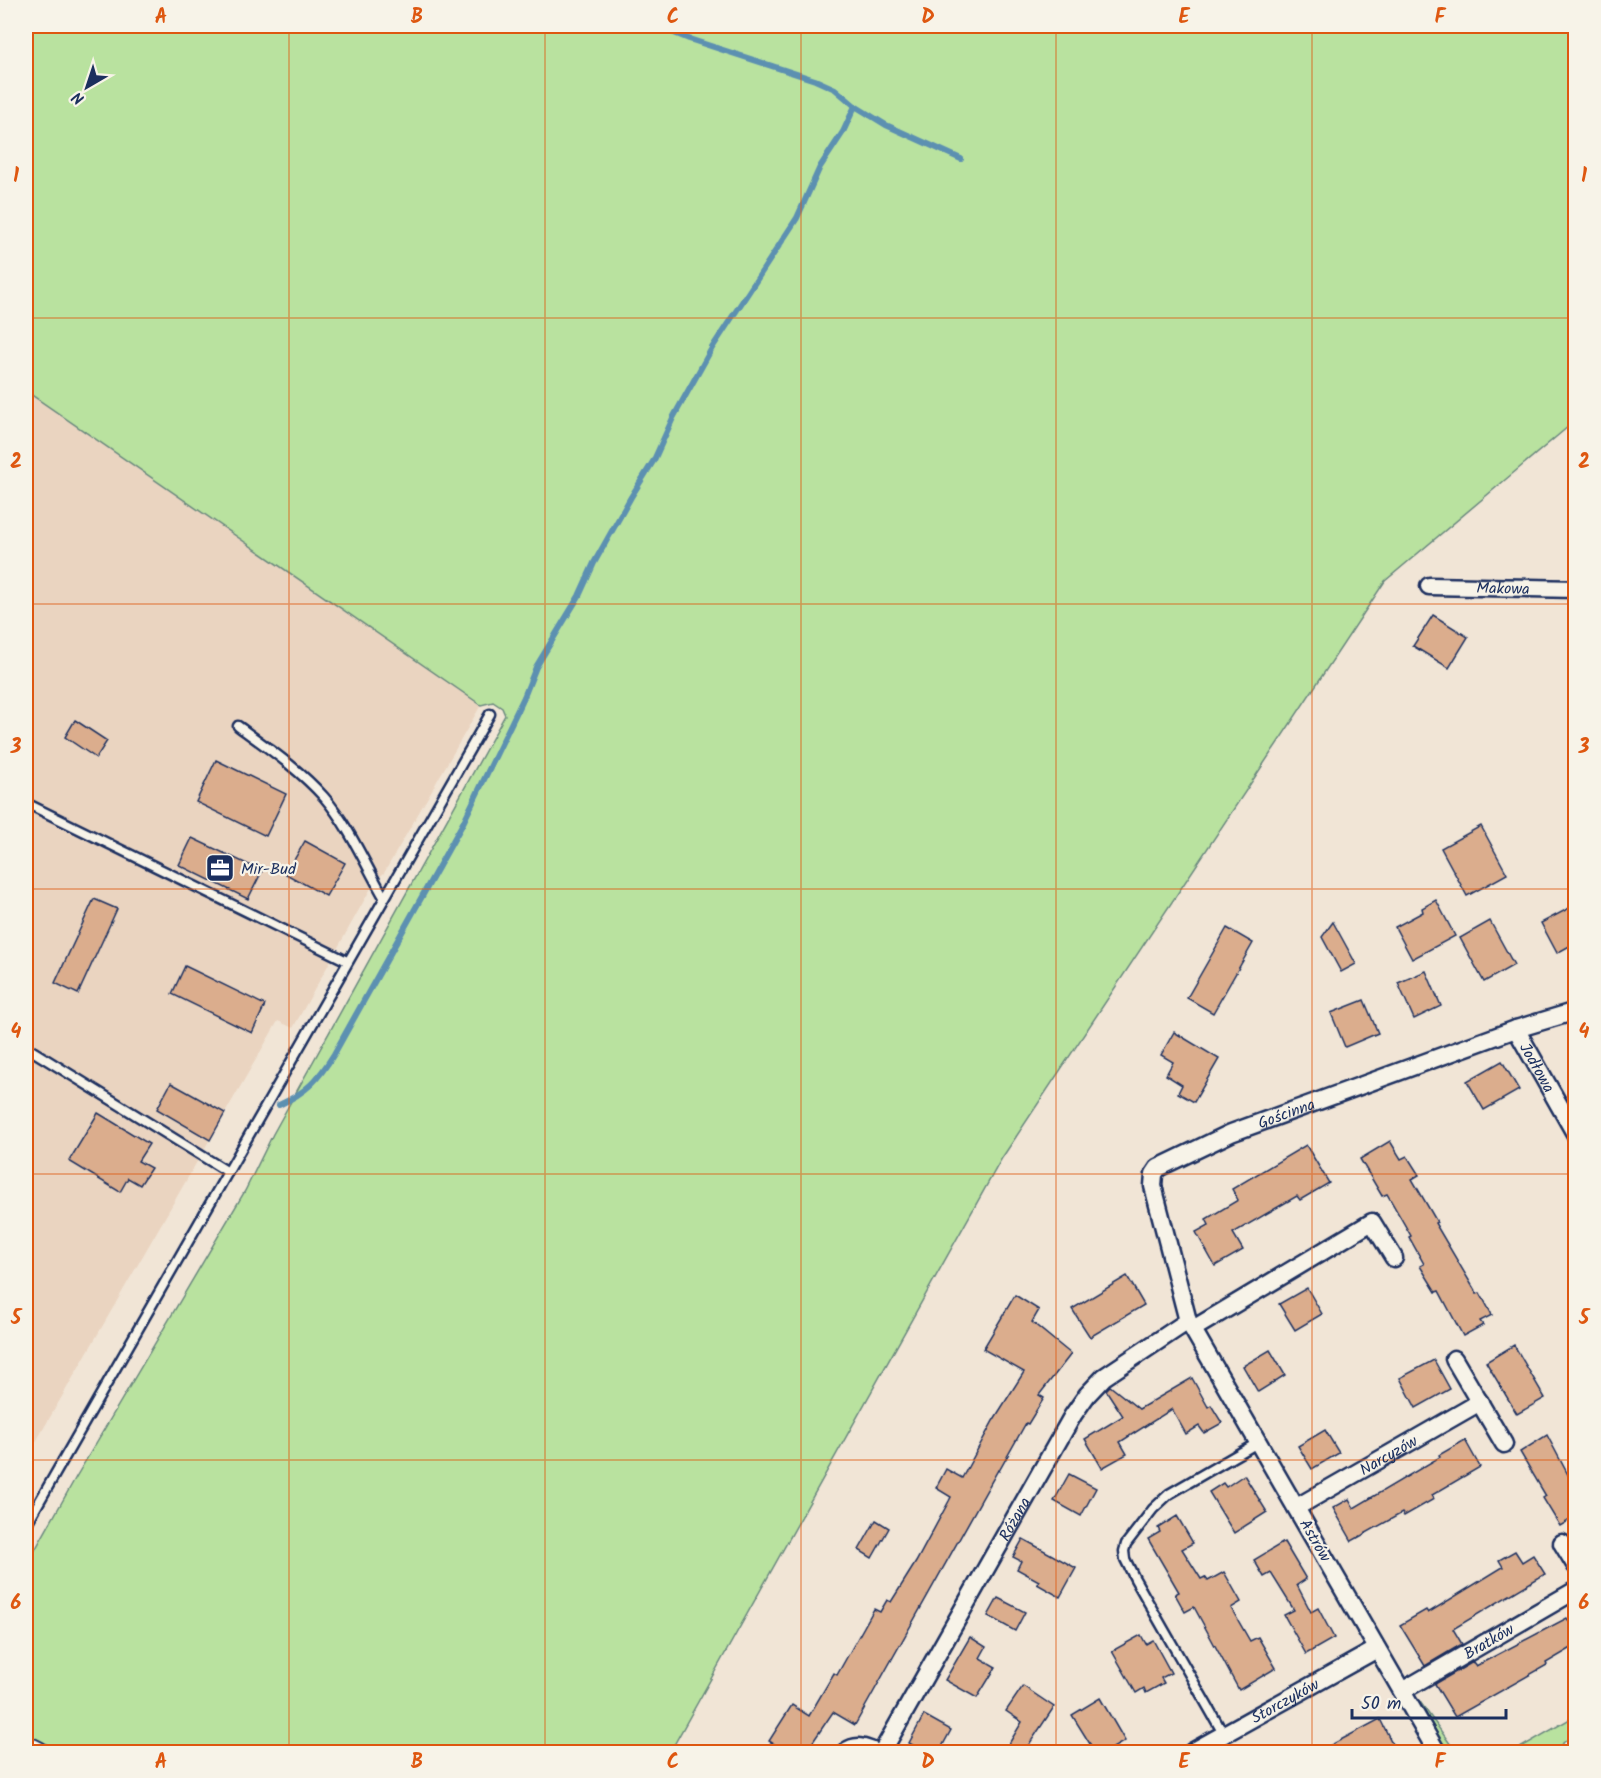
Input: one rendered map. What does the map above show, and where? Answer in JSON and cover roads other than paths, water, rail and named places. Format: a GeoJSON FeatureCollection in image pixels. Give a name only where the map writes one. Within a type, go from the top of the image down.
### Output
{"type":"FeatureCollection","features":[{"type":"Feature","properties":{"kind":"street","name":"Makowa"},"geometry":{"type":"LineString","coordinates":[[1429,586],[1575,589]]}},
{"type":"Feature","properties":{"kind":"street","name":"Gościnna"},"geometry":{"type":"LineString","coordinates":[[1191,1325],[1154,1186],[1154,1174],[1158,1168],[1247,1126],[1516,1029],[1575,1011]]}},
{"type":"Feature","properties":{"kind":"street","name":"Jodłowa"},"geometry":{"type":"LineString","coordinates":[[1516,1029],[1575,1135]]}},
{"type":"Feature","properties":{"kind":"street","name":"Różana"},"geometry":{"type":"LineString","coordinates":[[882,1752],[1062,1435],[1087,1395],[1104,1377],[1372,1222],[1394,1258]]}},
{"type":"Feature","properties":{"kind":"street","name":"Astrów"},"geometry":{"type":"LineString","coordinates":[[1191,1325],[1437,1752]]}},
{"type":"Feature","properties":{"kind":"street"},"geometry":{"type":"LineString","coordinates":[[1454,1359],[1504,1444]]}},
{"type":"Feature","properties":{"kind":"street","name":"Narcyzów"},"geometry":{"type":"LineString","coordinates":[[1297,1507],[1480,1402]]}},
{"type":"Feature","properties":{"kind":"street"},"geometry":{"type":"LineString","coordinates":[[1562,1543],[1575,1566]]}},
{"type":"Feature","properties":{"kind":"street","name":"Bratków"},"geometry":{"type":"LineString","coordinates":[[1402,1691],[1575,1590]]}},
{"type":"Feature","properties":{"kind":"street","name":"Storczyków"},"geometry":{"type":"LineString","coordinates":[[1192,1752],[1377,1648]]}},
{"type":"Feature","properties":{"kind":"street"},"geometry":{"type":"LineString","coordinates":[[26,1746],[38,1752]]}},
{"type":"Feature","properties":{"kind":"street"},"geometry":{"type":"LineString","coordinates":[[845,1752],[860,1746],[875,1752]]}},
{"type":"Feature","properties":{"kind":"lane"},"geometry":{"type":"LineString","coordinates":[[26,1525],[490,714]]}},
{"type":"Feature","properties":{"kind":"lane"},"geometry":{"type":"LineString","coordinates":[[238,726],[301,775],[324,798],[342,822],[384,897]]}},
{"type":"Feature","properties":{"kind":"lane"},"geometry":{"type":"LineString","coordinates":[[26,803],[347,961]]}},
{"type":"Feature","properties":{"kind":"lane"},"geometry":{"type":"LineString","coordinates":[[26,1047],[228,1172]]}},
{"type":"Feature","properties":{"kind":"lane"},"geometry":{"type":"LineString","coordinates":[[1224,1735],[1135,1579],[1125,1559],[1124,1551],[1126,1544],[1153,1509],[1169,1494],[1259,1442]]}},
{"type":"Feature","properties":{"kind":"waterway"},"geometry":{"type":"LineString","coordinates":[[657,26],[689,39],[815,80],[835,89],[855,106]]}},
{"type":"Feature","properties":{"kind":"waterway"},"geometry":{"type":"LineString","coordinates":[[279,1105],[311,1084],[334,1054],[463,823],[524,697],[536,667],[579,596],[594,563],[654,460],[673,418],[712,348],[797,218],[820,167],[843,132],[855,106],[886,125],[961,159]]}},
{"type":"Feature","properties":{"kind":"place","name":"Mir-Bud"},"geometry":{"type":"Point","coordinates":[220,868]}}]}
